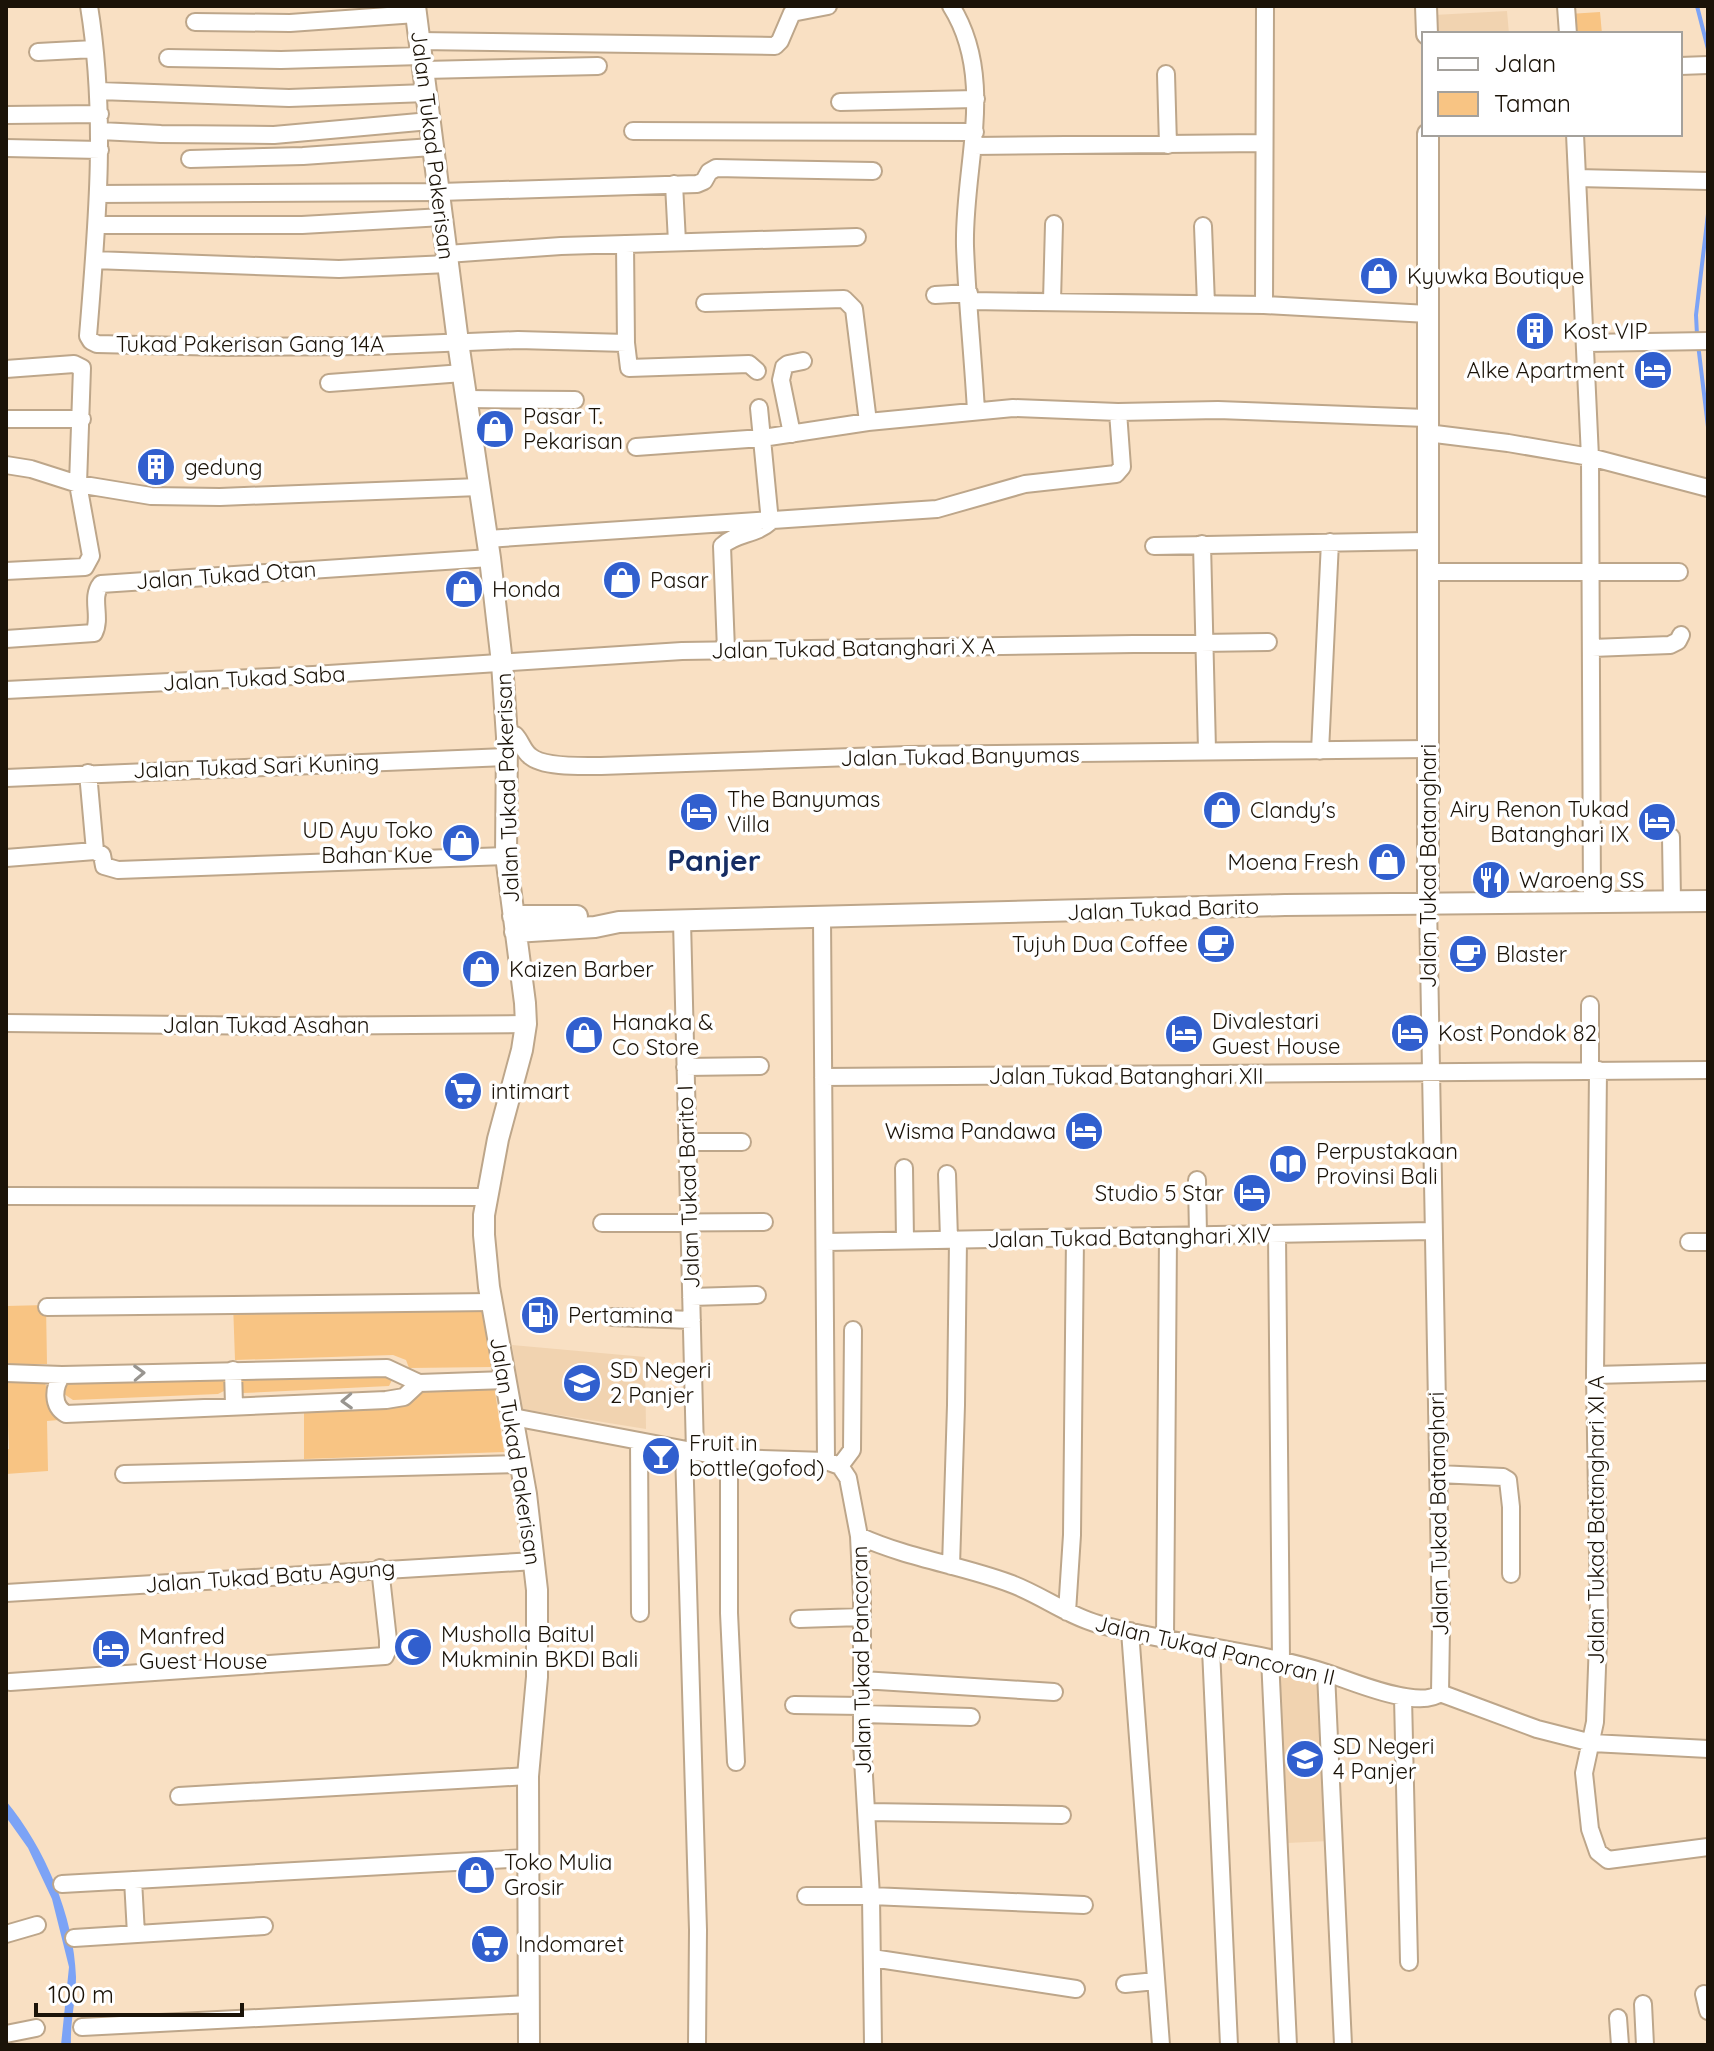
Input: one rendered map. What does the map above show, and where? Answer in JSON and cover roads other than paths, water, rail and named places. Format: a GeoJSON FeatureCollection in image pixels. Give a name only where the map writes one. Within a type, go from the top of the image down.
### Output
{"type":"FeatureCollection","features":[{"type":"Feature","properties":{"kind":"street","name":"Tukad Pakerisan Gang 14A"},"geometry":{"type":"LineString","coordinates":[[89,6],[99,91],[100,150],[88,336],[97,344],[314,346],[458,342]]}},
{"type":"Feature","properties":{"kind":"street"},"geometry":{"type":"LineString","coordinates":[[168,58],[281,60],[775,46],[779,44],[792,13],[828,6]]}},
{"type":"Feature","properties":{"kind":"street"},"geometry":{"type":"LineString","coordinates":[[951,6],[960,21],[968,49],[976,99],[965,225],[976,411]]}},
{"type":"Feature","properties":{"kind":"street"},"geometry":{"type":"LineString","coordinates":[[1264,305],[1265,6]]}},
{"type":"Feature","properties":{"kind":"street"},"geometry":{"type":"LineString","coordinates":[[1426,6],[1427,32]]}},
{"type":"Feature","properties":{"kind":"street"},"geometry":{"type":"LineString","coordinates":[[1566,6],[1568,32]]}},
{"type":"Feature","properties":{"kind":"street"},"geometry":{"type":"LineString","coordinates":[[195,22],[290,23],[416,10]]}},
{"type":"Feature","properties":{"kind":"street","name":"Jalan Tukad Pakerisan"},"geometry":{"type":"LineString","coordinates":[[416,10],[502,663],[506,733],[506,856],[526,1024],[522,1050],[504,1112],[484,1215],[485,1258],[492,1302],[506,1380],[520,1418],[521,1464],[535,1561],[537,1677],[528,1776],[529,2045]]}},
{"type":"Feature","properties":{"kind":"street"},"geometry":{"type":"LineString","coordinates":[[38,52],[94,49]]}},
{"type":"Feature","properties":{"kind":"street"},"geometry":{"type":"LineString","coordinates":[[421,56],[598,66]]}},
{"type":"Feature","properties":{"kind":"street"},"geometry":{"type":"LineString","coordinates":[[1682,66],[1703,66]]}},
{"type":"Feature","properties":{"kind":"street"},"geometry":{"type":"LineString","coordinates":[[1166,74],[1168,145]]}},
{"type":"Feature","properties":{"kind":"street"},"geometry":{"type":"LineString","coordinates":[[99,91],[261,98],[427,93]]}},
{"type":"Feature","properties":{"kind":"street"},"geometry":{"type":"LineString","coordinates":[[840,102],[976,99]]}},
{"type":"Feature","properties":{"kind":"street"},"geometry":{"type":"LineString","coordinates":[[6,115],[274,135],[430,121]]}},
{"type":"Feature","properties":{"kind":"street"},"geometry":{"type":"LineString","coordinates":[[633,131],[1168,145],[1264,143]]}},
{"type":"Feature","properties":{"kind":"street","name":"Jalan Tukad Batanghari"},"geometry":{"type":"LineString","coordinates":[[1428,136],[1428,902],[1440,1693]]}},
{"type":"Feature","properties":{"kind":"street"},"geometry":{"type":"LineString","coordinates":[[1575,136],[1590,457],[1592,901]]}},
{"type":"Feature","properties":{"kind":"street"},"geometry":{"type":"LineString","coordinates":[[190,159],[293,157],[432,147]]}},
{"type":"Feature","properties":{"kind":"street"},"geometry":{"type":"LineString","coordinates":[[6,148],[100,150]]}},
{"type":"Feature","properties":{"kind":"street"},"geometry":{"type":"LineString","coordinates":[[98,194],[440,192],[701,183],[716,168],[873,171]]}},
{"type":"Feature","properties":{"kind":"street"},"geometry":{"type":"LineString","coordinates":[[1577,178],[1708,181]]}},
{"type":"Feature","properties":{"kind":"street"},"geometry":{"type":"LineString","coordinates":[[674,184],[677,242]]}},
{"type":"Feature","properties":{"kind":"street"},"geometry":{"type":"LineString","coordinates":[[97,225],[302,225],[443,217]]}},
{"type":"Feature","properties":{"kind":"street"},"geometry":{"type":"LineString","coordinates":[[1052,301],[1054,224]]}},
{"type":"Feature","properties":{"kind":"street"},"geometry":{"type":"LineString","coordinates":[[1203,226],[1206,304]]}},
{"type":"Feature","properties":{"kind":"street"},"geometry":{"type":"LineString","coordinates":[[94,260],[299,268],[447,259],[490,250],[857,237]]}},
{"type":"Feature","properties":{"kind":"street"},"geometry":{"type":"LineString","coordinates":[[625,244],[627,365],[633,369],[749,364],[757,371]]}},
{"type":"Feature","properties":{"kind":"street"},"geometry":{"type":"LineString","coordinates":[[935,295],[1052,301],[1264,305],[1428,314]]}},
{"type":"Feature","properties":{"kind":"street"},"geometry":{"type":"LineString","coordinates":[[705,303],[844,299],[849,302],[854,309],[868,422]]}},
{"type":"Feature","properties":{"kind":"street"},"geometry":{"type":"LineString","coordinates":[[1586,343],[1700,341]]}},
{"type":"Feature","properties":{"kind":"street"},"geometry":{"type":"LineString","coordinates":[[458,342],[626,343]]}},
{"type":"Feature","properties":{"kind":"street"},"geometry":{"type":"LineString","coordinates":[[792,434],[782,372],[788,364],[803,361]]}},
{"type":"Feature","properties":{"kind":"street"},"geometry":{"type":"LineString","coordinates":[[6,369],[74,364],[82,368],[78,484],[91,556],[85,567],[6,571]]}},
{"type":"Feature","properties":{"kind":"street"},"geometry":{"type":"LineString","coordinates":[[329,383],[463,373]]}},
{"type":"Feature","properties":{"kind":"street"},"geometry":{"type":"LineString","coordinates":[[467,399],[575,400]]}},
{"type":"Feature","properties":{"kind":"street"},"geometry":{"type":"LineString","coordinates":[[759,408],[770,522]]}},
{"type":"Feature","properties":{"kind":"street"},"geometry":{"type":"LineString","coordinates":[[636,447],[762,438],[868,422],[1013,408],[1118,412],[1218,410],[1426,426],[1590,457],[1708,488]]}},
{"type":"Feature","properties":{"kind":"street"},"geometry":{"type":"LineString","coordinates":[[489,549],[937,509],[1025,484],[1116,474],[1122,467],[1118,412]]}},
{"type":"Feature","properties":{"kind":"street"},"geometry":{"type":"LineString","coordinates":[[6,419],[82,419]]}},
{"type":"Feature","properties":{"kind":"street"},"geometry":{"type":"LineString","coordinates":[[6,465],[31,469],[78,484],[151,496],[220,497],[479,487]]}},
{"type":"Feature","properties":{"kind":"street"},"geometry":{"type":"LineString","coordinates":[[726,650],[722,546],[770,522]]}},
{"type":"Feature","properties":{"kind":"street"},"geometry":{"type":"LineString","coordinates":[[1154,546],[1426,541]]}},
{"type":"Feature","properties":{"kind":"street"},"geometry":{"type":"LineString","coordinates":[[1320,751],[1330,542]]}},
{"type":"Feature","properties":{"kind":"street"},"geometry":{"type":"LineString","coordinates":[[1202,544],[1207,750]]}},
{"type":"Feature","properties":{"kind":"street","name":"Jalan Tukad Otan"},"geometry":{"type":"LineString","coordinates":[[6,639],[94,633],[97,627],[95,594],[101,584],[489,549]]}},
{"type":"Feature","properties":{"kind":"street"},"geometry":{"type":"LineString","coordinates":[[1428,572],[1679,572]]}},
{"type":"Feature","properties":{"kind":"street"},"geometry":{"type":"LineString","coordinates":[[1592,648],[1670,645],[1678,641],[1681,635]]}},
{"type":"Feature","properties":{"kind":"street","name":"Jalan Tukad Batanghari X A"},"geometry":{"type":"LineString","coordinates":[[502,663],[726,650],[1268,642]]}},
{"type":"Feature","properties":{"kind":"street","name":"Jalan Tukad Saba"},"geometry":{"type":"LineString","coordinates":[[6,690],[502,663]]}},
{"type":"Feature","properties":{"kind":"street","name":"Jalan Tukad Banyumas"},"geometry":{"type":"LineString","coordinates":[[506,733],[515,735],[528,755],[536,760],[552,764],[601,766],[908,755],[1428,749]]}},
{"type":"Feature","properties":{"kind":"street","name":"Jalan Tukad Sari Kuning"},"geometry":{"type":"LineString","coordinates":[[6,778],[506,757]]}},
{"type":"Feature","properties":{"kind":"street"},"geometry":{"type":"LineString","coordinates":[[88,773],[95,851]]}},
{"type":"Feature","properties":{"kind":"street"},"geometry":{"type":"LineString","coordinates":[[1671,837],[1672,901]]}},
{"type":"Feature","properties":{"kind":"street"},"geometry":{"type":"LineString","coordinates":[[6,858],[95,851],[102,855],[104,866],[118,870],[506,856]]}},
{"type":"Feature","properties":{"kind":"street","name":"Jalan Tukad Barito"},"geometry":{"type":"LineString","coordinates":[[514,924],[595,927],[619,922],[1428,902],[1708,901]]}},
{"type":"Feature","properties":{"kind":"street","name":"Jalan Tukad Pancoran"},"geometry":{"type":"LineString","coordinates":[[822,918],[826,1242],[833,1464],[848,1478],[859,1536],[873,2045]]}},
{"type":"Feature","properties":{"kind":"street","name":"Jalan Tukad Barito I"},"geometry":{"type":"LineString","coordinates":[[682,921],[692,1320],[690,1451],[697,2045]]}},
{"type":"Feature","properties":{"kind":"street","name":"Jalan Tukad Batanghari XI A"},"geometry":{"type":"LineString","coordinates":[[1590,1005],[1594,1070],[1599,1614],[1592,1743],[1584,1773],[1585,1794],[1590,1829],[1603,1858],[1630,1858],[1708,1847]]}},
{"type":"Feature","properties":{"kind":"street","name":"Jalan Tukad Asahan"},"geometry":{"type":"LineString","coordinates":[[6,1023],[282,1026],[526,1024]]}},
{"type":"Feature","properties":{"kind":"street"},"geometry":{"type":"LineString","coordinates":[[685,1067],[760,1066]]}},
{"type":"Feature","properties":{"kind":"street","name":"Jalan Tukad Batanghari XII"},"geometry":{"type":"LineString","coordinates":[[823,1077],[1708,1070]]}},
{"type":"Feature","properties":{"kind":"street"},"geometry":{"type":"LineString","coordinates":[[688,1142],[742,1142]]}},
{"type":"Feature","properties":{"kind":"street"},"geometry":{"type":"LineString","coordinates":[[904,1168],[905,1240]]}},
{"type":"Feature","properties":{"kind":"street"},"geometry":{"type":"LineString","coordinates":[[947,1174],[953,1240],[956,1405],[951,1566]]}},
{"type":"Feature","properties":{"kind":"street"},"geometry":{"type":"LineString","coordinates":[[1197,1180],[1198,1235]]}},
{"type":"Feature","properties":{"kind":"street"},"geometry":{"type":"LineString","coordinates":[[6,1196],[487,1197]]}},
{"type":"Feature","properties":{"kind":"street"},"geometry":{"type":"LineString","coordinates":[[602,1223],[764,1222]]}},
{"type":"Feature","properties":{"kind":"street","name":"Jalan Tukad Batanghari XIV"},"geometry":{"type":"LineString","coordinates":[[826,1242],[1432,1231]]}},
{"type":"Feature","properties":{"kind":"street"},"geometry":{"type":"LineString","coordinates":[[1277,1234],[1276,1660],[1288,2045]]}},
{"type":"Feature","properties":{"kind":"street"},"geometry":{"type":"LineString","coordinates":[[1165,1640],[1168,1236]]}},
{"type":"Feature","properties":{"kind":"street"},"geometry":{"type":"LineString","coordinates":[[1067,1612],[1073,1504],[1075,1237]]}},
{"type":"Feature","properties":{"kind":"street"},"geometry":{"type":"LineString","coordinates":[[1689,1242],[1708,1242]]}},
{"type":"Feature","properties":{"kind":"street"},"geometry":{"type":"LineString","coordinates":[[691,1297],[757,1295]]}},
{"type":"Feature","properties":{"kind":"street"},"geometry":{"type":"LineString","coordinates":[[47,1307],[492,1302]]}},
{"type":"Feature","properties":{"kind":"street"},"geometry":{"type":"LineString","coordinates":[[612,1317],[692,1320]]}},
{"type":"Feature","properties":{"kind":"street"},"geometry":{"type":"LineString","coordinates":[[520,1418],[729,1458],[833,1464],[852,1450],[853,1330]]}},
{"type":"Feature","properties":{"kind":"street"},"geometry":{"type":"LineString","coordinates":[[6,1373],[62,1375],[387,1368],[419,1383],[506,1380]]}},
{"type":"Feature","properties":{"kind":"street"},"geometry":{"type":"LineString","coordinates":[[233,1370],[234,1405]]}},
{"type":"Feature","properties":{"kind":"street"},"geometry":{"type":"LineString","coordinates":[[1595,1375],[1708,1372]]}},
{"type":"Feature","properties":{"kind":"street"},"geometry":{"type":"LineString","coordinates":[[62,1375],[55,1396],[57,1405],[66,1414],[386,1400],[404,1397],[419,1383]]}},
{"type":"Feature","properties":{"kind":"street"},"geometry":{"type":"LineString","coordinates":[[639,1441],[640,1613]]}},
{"type":"Feature","properties":{"kind":"street"},"geometry":{"type":"LineString","coordinates":[[729,1458],[729,1613],[736,1762]]}},
{"type":"Feature","properties":{"kind":"street"},"geometry":{"type":"LineString","coordinates":[[124,1474],[521,1464]]}},
{"type":"Feature","properties":{"kind":"street"},"geometry":{"type":"LineString","coordinates":[[1438,1474],[1503,1477],[1508,1480],[1511,1574]]}},
{"type":"Feature","properties":{"kind":"street","name":"Jalan Tukad Pancoran II"},"geometry":{"type":"LineString","coordinates":[[859,1536],[1013,1584],[1097,1624],[1276,1660],[1403,1697],[1430,1699],[1440,1693]]}},
{"type":"Feature","properties":{"kind":"street","name":"Jalan Tukad Batu Agung"},"geometry":{"type":"LineString","coordinates":[[6,1593],[535,1561]]}},
{"type":"Feature","properties":{"kind":"street"},"geometry":{"type":"LineString","coordinates":[[10,1682],[385,1656],[388,1649],[380,1568]]}},
{"type":"Feature","properties":{"kind":"street"},"geometry":{"type":"LineString","coordinates":[[799,1619],[862,1617]]}},
{"type":"Feature","properties":{"kind":"street"},"geometry":{"type":"LineString","coordinates":[[1130,1631],[1161,2045]]}},
{"type":"Feature","properties":{"kind":"street"},"geometry":{"type":"LineString","coordinates":[[1211,1649],[1229,2045]]}},
{"type":"Feature","properties":{"kind":"street"},"geometry":{"type":"LineString","coordinates":[[1326,1673],[1343,2045]]}},
{"type":"Feature","properties":{"kind":"street"},"geometry":{"type":"LineString","coordinates":[[862,1680],[1054,1692]]}},
{"type":"Feature","properties":{"kind":"street"},"geometry":{"type":"LineString","coordinates":[[1440,1693],[1537,1729],[1592,1743],[1708,1749]]}},
{"type":"Feature","properties":{"kind":"street"},"geometry":{"type":"LineString","coordinates":[[1403,1697],[1409,1962]]}},
{"type":"Feature","properties":{"kind":"street"},"geometry":{"type":"LineString","coordinates":[[794,1705],[971,1717]]}},
{"type":"Feature","properties":{"kind":"street"},"geometry":{"type":"LineString","coordinates":[[179,1796],[528,1776]]}},
{"type":"Feature","properties":{"kind":"street"},"geometry":{"type":"LineString","coordinates":[[867,1812],[1062,1815]]}},
{"type":"Feature","properties":{"kind":"street"},"geometry":{"type":"LineString","coordinates":[[62,1884],[527,1858]]}},
{"type":"Feature","properties":{"kind":"street"},"geometry":{"type":"LineString","coordinates":[[133,1880],[136,1934]]}},
{"type":"Feature","properties":{"kind":"street"},"geometry":{"type":"LineString","coordinates":[[806,1896],[1084,1905]]}},
{"type":"Feature","properties":{"kind":"street"},"geometry":{"type":"LineString","coordinates":[[6,1933],[37,1925]]}},
{"type":"Feature","properties":{"kind":"street"},"geometry":{"type":"LineString","coordinates":[[74,1938],[264,1926]]}},
{"type":"Feature","properties":{"kind":"street"},"geometry":{"type":"LineString","coordinates":[[872,1958],[1076,1989]]}},
{"type":"Feature","properties":{"kind":"street"},"geometry":{"type":"LineString","coordinates":[[1125,1984],[1156,1981]]}},
{"type":"Feature","properties":{"kind":"street"},"geometry":{"type":"LineString","coordinates":[[1704,1994],[1708,2011]]}},
{"type":"Feature","properties":{"kind":"street"},"geometry":{"type":"LineString","coordinates":[[82,2027],[530,2004]]}},
{"type":"Feature","properties":{"kind":"street"},"geometry":{"type":"LineString","coordinates":[[1643,2004],[1645,2045]]}},
{"type":"Feature","properties":{"kind":"street"},"geometry":{"type":"LineString","coordinates":[[1618,2018],[1620,2045]]}},
{"type":"Feature","properties":{"kind":"street"},"geometry":{"type":"LineString","coordinates":[[6,2034],[36,2028]]}},
{"type":"Feature","properties":{"kind":"water"},"geometry":{"type":"Polygon","coordinates":[[[6,1801],[45,1861],[70,1930],[76,1977],[71,2045],[61,2045],[69,1967],[52,1899],[28,1848],[6,1817],[6,1801]]]}},
{"type":"Feature","properties":{"kind":"waterway"},"geometry":{"type":"LineString","coordinates":[[1697,6],[1708,49]]}},
{"type":"Feature","properties":{"kind":"waterway"},"geometry":{"type":"LineString","coordinates":[[1697,335],[1696,315],[1708,214]]}},
{"type":"Feature","properties":{"kind":"waterway"},"geometry":{"type":"LineString","coordinates":[[1698,344],[1708,427]]}},
{"type":"Feature","properties":{"kind":"place","name":"Kyuwka Boutique"},"geometry":{"type":"Point","coordinates":[1379,276]}},
{"type":"Feature","properties":{"kind":"place","name":"Kost VIP"},"geometry":{"type":"Point","coordinates":[1535,331]}},
{"type":"Feature","properties":{"kind":"place","name":"Alke Apartment"},"geometry":{"type":"Point","coordinates":[1653,370]}},
{"type":"Feature","properties":{"kind":"place","name":"Pasar T. Pekarisan"},"geometry":{"type":"Point","coordinates":[495,429]}},
{"type":"Feature","properties":{"kind":"place","name":"gedung"},"geometry":{"type":"Point","coordinates":[156,467]}},
{"type":"Feature","properties":{"kind":"place","name":"Pasar"},"geometry":{"type":"Point","coordinates":[622,580]}},
{"type":"Feature","properties":{"kind":"place","name":"Honda"},"geometry":{"type":"Point","coordinates":[464,589]}},
{"type":"Feature","properties":{"kind":"place","name":"Clandy's"},"geometry":{"type":"Point","coordinates":[1222,810]}},
{"type":"Feature","properties":{"kind":"place","name":"The Banyumas Villa"},"geometry":{"type":"Point","coordinates":[699,812]}},
{"type":"Feature","properties":{"kind":"place","name":"Airy Renon Tukad Batanghari IX"},"geometry":{"type":"Point","coordinates":[1657,822]}},
{"type":"Feature","properties":{"kind":"place","name":"UD Ayu Toko Bahan Kue"},"geometry":{"type":"Point","coordinates":[461,843]}},
{"type":"Feature","properties":{"kind":"place","name":"Moena Fresh"},"geometry":{"type":"Point","coordinates":[1387,862]}},
{"type":"Feature","properties":{"kind":"place","name":"Waroeng SS"},"geometry":{"type":"Point","coordinates":[1491,880]}},
{"type":"Feature","properties":{"kind":"place","name":"Tujuh Dua Coffee"},"geometry":{"type":"Point","coordinates":[1216,944]}},
{"type":"Feature","properties":{"kind":"place","name":"Blaster"},"geometry":{"type":"Point","coordinates":[1468,954]}},
{"type":"Feature","properties":{"kind":"place","name":"Kaizen Barber"},"geometry":{"type":"Point","coordinates":[481,969]}},
{"type":"Feature","properties":{"kind":"place","name":"Kost Pondok 82"},"geometry":{"type":"Point","coordinates":[1410,1033]}},
{"type":"Feature","properties":{"kind":"place","name":"Divalestari Guest House"},"geometry":{"type":"Point","coordinates":[1184,1034]}},
{"type":"Feature","properties":{"kind":"place","name":"Hanaka & Co Store"},"geometry":{"type":"Point","coordinates":[584,1035]}},
{"type":"Feature","properties":{"kind":"place","name":"intimart"},"geometry":{"type":"Point","coordinates":[463,1091]}},
{"type":"Feature","properties":{"kind":"place","name":"Wisma Pandawa"},"geometry":{"type":"Point","coordinates":[1084,1131]}},
{"type":"Feature","properties":{"kind":"place","name":"Perpustakaan Provinsi Bali"},"geometry":{"type":"Point","coordinates":[1288,1164]}},
{"type":"Feature","properties":{"kind":"place","name":"Studio 5 Star"},"geometry":{"type":"Point","coordinates":[1252,1193]}},
{"type":"Feature","properties":{"kind":"place","name":"Pertamina"},"geometry":{"type":"Point","coordinates":[540,1315]}},
{"type":"Feature","properties":{"kind":"place","name":"SD Negeri 2 Panjer"},"geometry":{"type":"Point","coordinates":[582,1383]}},
{"type":"Feature","properties":{"kind":"place","name":"Fruit in bottle(gofod)"},"geometry":{"type":"Point","coordinates":[661,1456]}},
{"type":"Feature","properties":{"kind":"place","name":"Musholla Baitul Mukminin BKDI Bali"},"geometry":{"type":"Point","coordinates":[413,1647]}},
{"type":"Feature","properties":{"kind":"place","name":"Manfred Guest House"},"geometry":{"type":"Point","coordinates":[111,1649]}},
{"type":"Feature","properties":{"kind":"place","name":"SD Negeri 4 Panjer"},"geometry":{"type":"Point","coordinates":[1305,1759]}},
{"type":"Feature","properties":{"kind":"place","name":"Toko Mulia Grosir"},"geometry":{"type":"Point","coordinates":[476,1875]}},
{"type":"Feature","properties":{"kind":"place","name":"Indomaret"},"geometry":{"type":"Point","coordinates":[490,1944]}},
{"type":"Feature","properties":{"kind":"district","name":"Panjer"},"geometry":{"type":"Point","coordinates":[714,861]}}]}
